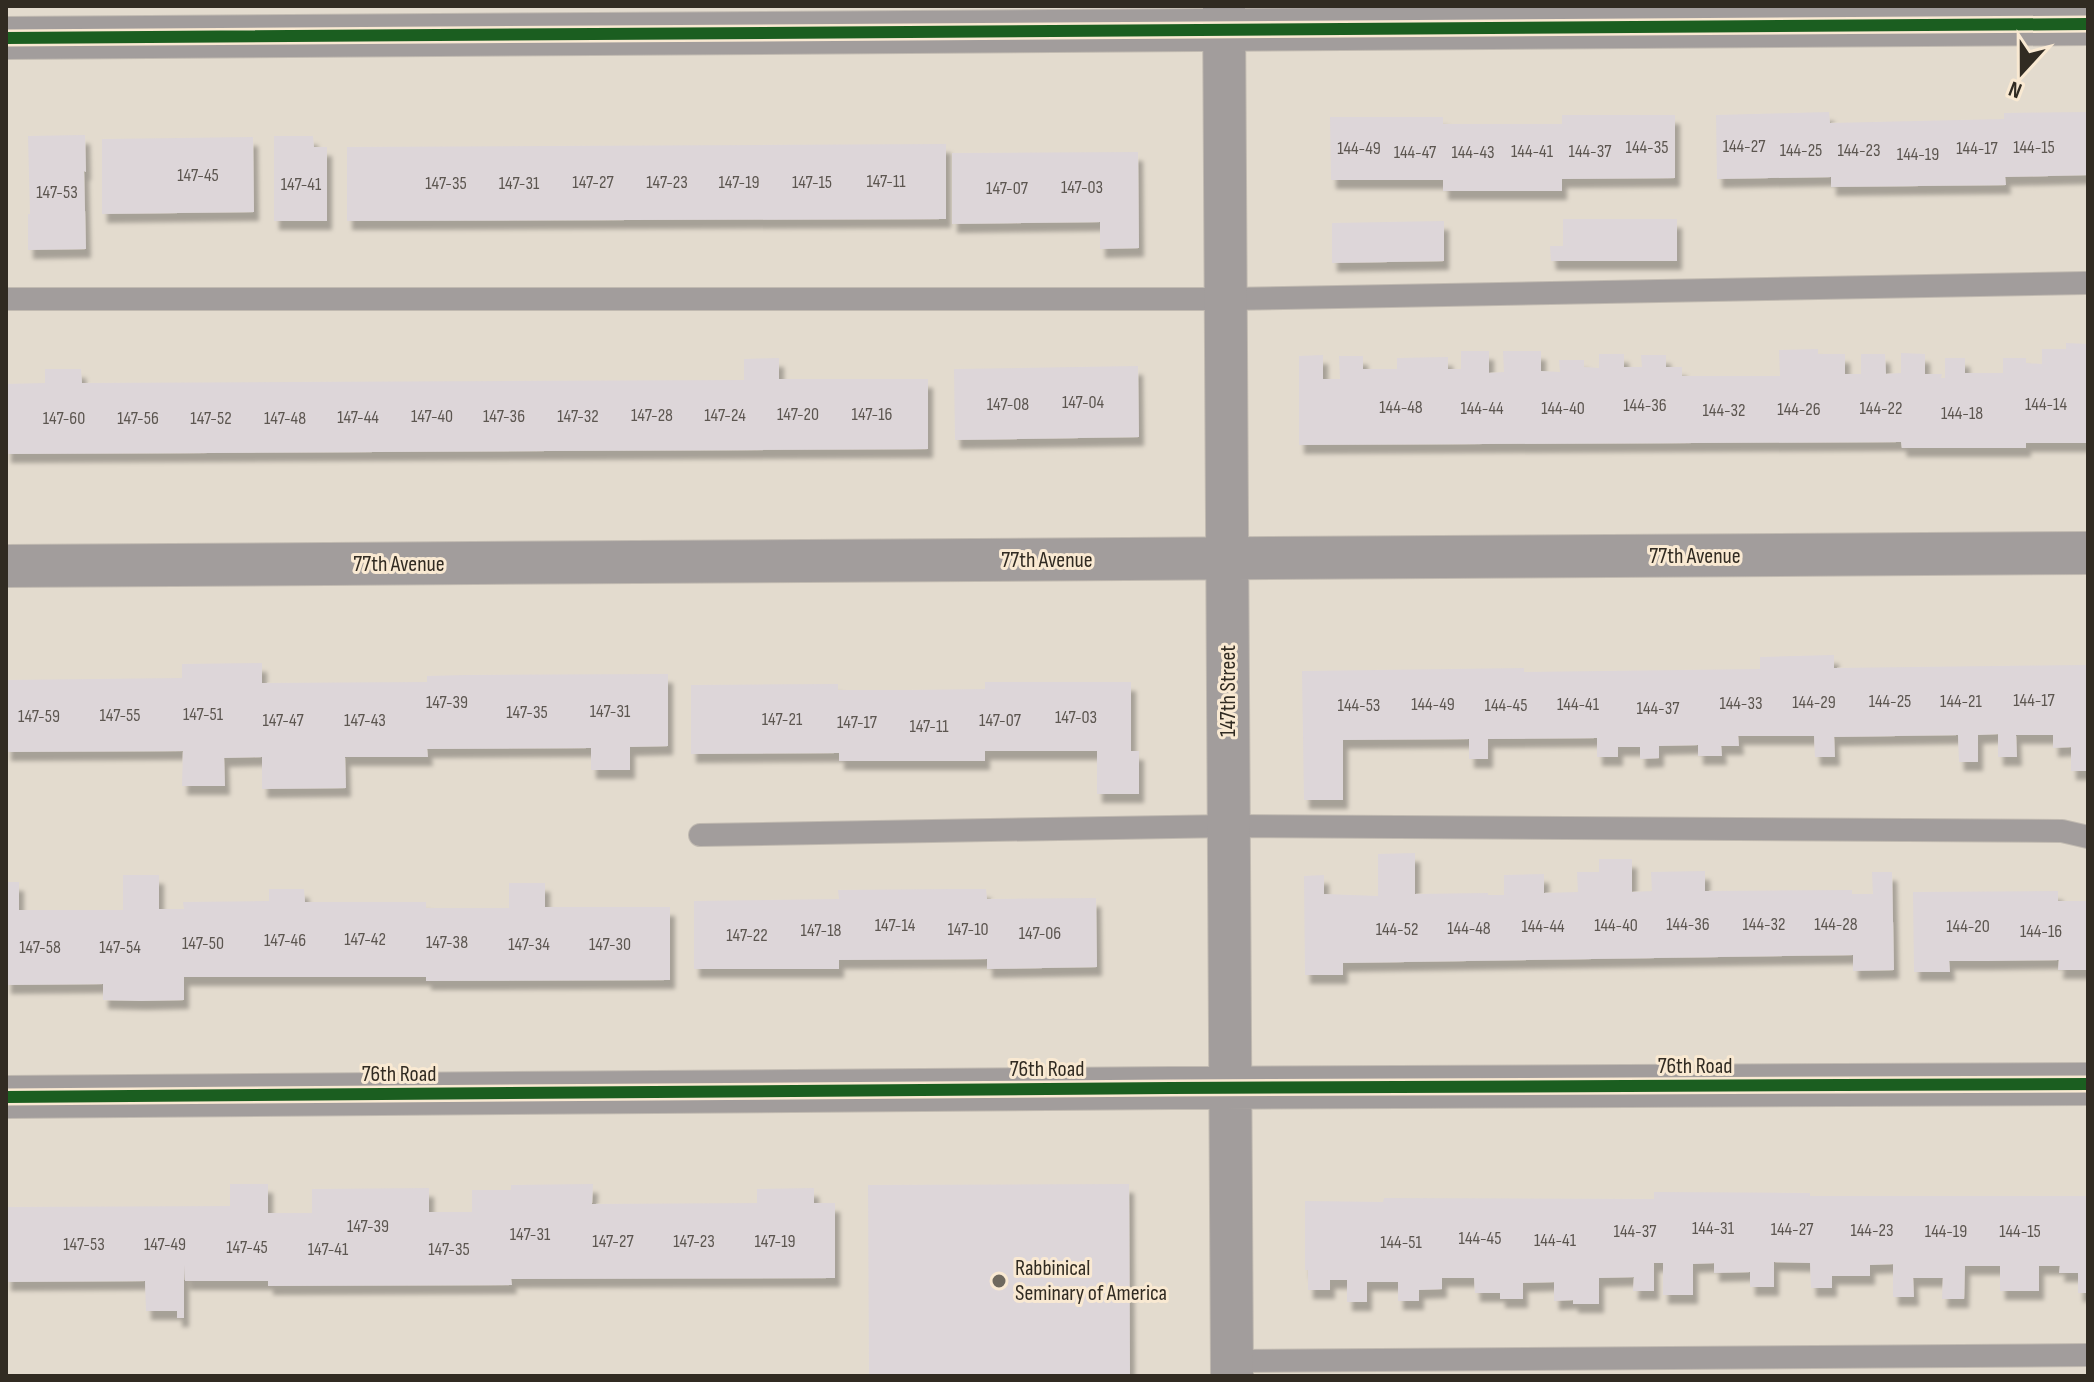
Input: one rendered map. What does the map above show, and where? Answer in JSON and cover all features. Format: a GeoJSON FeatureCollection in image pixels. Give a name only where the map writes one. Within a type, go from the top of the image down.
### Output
{"type":"FeatureCollection","features":[{"type":"Feature","properties":{"kind":"street"},"geometry":{"type":"LineString","coordinates":[[6,38],[1224,19],[2088,24]]}},
{"type":"Feature","properties":{"kind":"street","name":"147th Street"},"geometry":{"type":"LineString","coordinates":[[1224,19],[1232,1368]]}},
{"type":"Feature","properties":{"kind":"street","name":"77th Avenue"},"geometry":{"type":"LineString","coordinates":[[6,566],[2088,553]]}},
{"type":"Feature","properties":{"kind":"street","name":"76th Road"},"geometry":{"type":"LineString","coordinates":[[6,1097],[2088,1084]]}},
{"type":"Feature","properties":{"kind":"lane"},"geometry":{"type":"LineString","coordinates":[[6,299],[1226,299],[2085,283]]}},
{"type":"Feature","properties":{"kind":"lane"},"geometry":{"type":"LineString","coordinates":[[700,835],[1229,826],[2062,831],[2088,837]]}},
{"type":"Feature","properties":{"kind":"lane"},"geometry":{"type":"LineString","coordinates":[[1232,1368],[2088,1355]]}},
{"type":"Feature","properties":{"kind":"building"},"geometry":{"type":"Polygon","coordinates":[[[1829,112],[1830,123],[2004,119],[2004,113],[2088,112],[2088,175],[2005,177],[2006,185],[1831,187],[1831,177],[1717,179],[1716,115],[1829,112]]]}},
{"type":"Feature","properties":{"kind":"building"},"geometry":{"type":"Polygon","coordinates":[[[1562,115],[1675,115],[1675,178],[1562,179],[1562,191],[1443,191],[1443,180],[1331,180],[1330,117],[1443,117],[1443,124],[1562,124],[1562,115]]]}},
{"type":"Feature","properties":{"kind":"building"},"geometry":{"type":"Polygon","coordinates":[[[85,135],[86,249],[28,250],[28,136],[85,135]]]}},
{"type":"Feature","properties":{"kind":"building"},"geometry":{"type":"Polygon","coordinates":[[[274,136],[313,136],[314,147],[327,147],[327,221],[274,221],[274,136]]]}},
{"type":"Feature","properties":{"kind":"building"},"geometry":{"type":"Polygon","coordinates":[[[253,137],[254,212],[102,214],[102,139],[253,137]]]}},
{"type":"Feature","properties":{"kind":"building"},"geometry":{"type":"Polygon","coordinates":[[[946,144],[946,219],[347,221],[347,147],[946,144]]]}},
{"type":"Feature","properties":{"kind":"building"},"geometry":{"type":"Polygon","coordinates":[[[1138,152],[1139,248],[1100,249],[1100,222],[952,224],[952,153],[1138,152]]]}},
{"type":"Feature","properties":{"kind":"building"},"geometry":{"type":"Polygon","coordinates":[[[1563,219],[1677,219],[1677,261],[1551,261],[1550,246],[1563,246],[1563,219]]]}},
{"type":"Feature","properties":{"kind":"building"},"geometry":{"type":"Polygon","coordinates":[[[1444,221],[1444,261],[1332,263],[1332,223],[1444,221]]]}},
{"type":"Feature","properties":{"kind":"building"},"geometry":{"type":"Polygon","coordinates":[[[2066,343],[2088,344],[2088,443],[2026,443],[2026,448],[1902,448],[1901,442],[1299,445],[1299,356],[1323,355],[1323,379],[1340,379],[1339,356],[1363,356],[1363,369],[1397,369],[1397,358],[1448,357],[1448,369],[1461,369],[1461,351],[1489,351],[1489,373],[1504,372],[1503,351],[1541,351],[1541,371],[1560,372],[1559,360],[1584,360],[1584,367],[1599,368],[1599,354],[1624,354],[1624,367],[1642,367],[1641,355],[1666,355],[1666,367],[1682,367],[1682,376],[1780,376],[1779,350],[1818,349],[1818,354],[1845,354],[1845,374],[1861,374],[1861,354],[1885,354],[1886,374],[1901,373],[1901,353],[1925,354],[1925,374],[1942,374],[1941,378],[1945,378],[1945,358],[1965,358],[1965,373],[2003,373],[2003,358],[2026,358],[2026,363],[2042,364],[2042,349],[2066,349],[2066,343]]]}},
{"type":"Feature","properties":{"kind":"building"},"geometry":{"type":"Polygon","coordinates":[[[779,358],[779,379],[928,379],[928,449],[6,454],[6,384],[45,383],[45,369],[81,369],[82,383],[744,380],[744,359],[779,358]]]}},
{"type":"Feature","properties":{"kind":"building"},"geometry":{"type":"Polygon","coordinates":[[[1138,366],[1139,437],[955,440],[954,369],[1138,366]]]}},
{"type":"Feature","properties":{"kind":"building"},"geometry":{"type":"Polygon","coordinates":[[[1834,655],[1834,668],[2088,665],[2088,771],[2071,771],[2071,747],[2053,748],[2053,735],[2016,735],[2017,757],[1998,757],[1998,734],[1978,735],[1978,762],[1959,762],[1958,735],[1834,737],[1835,757],[1815,757],[1814,736],[1738,736],[1739,746],[1721,746],[1722,756],[1698,756],[1698,745],[1659,746],[1659,758],[1640,759],[1640,747],[1618,747],[1618,757],[1597,757],[1597,738],[1488,739],[1488,759],[1469,759],[1469,739],[1343,740],[1343,800],[1304,800],[1302,671],[1760,669],[1760,657],[1834,655]]]}},
{"type":"Feature","properties":{"kind":"building"},"geometry":{"type":"Polygon","coordinates":[[[262,663],[262,683],[427,682],[427,676],[466,675],[668,674],[668,746],[630,747],[630,770],[591,770],[591,748],[427,749],[428,757],[345,757],[346,788],[262,789],[262,757],[224,758],[225,786],[182,786],[183,751],[6,752],[6,680],[182,678],[182,664],[262,663]]]}},
{"type":"Feature","properties":{"kind":"building"},"geometry":{"type":"Polygon","coordinates":[[[985,682],[1131,682],[1131,751],[1139,751],[1139,794],[1097,794],[1097,751],[985,751],[985,761],[839,761],[839,753],[691,754],[691,685],[838,684],[838,690],[911,690],[985,689],[985,682]]]}},
{"type":"Feature","properties":{"kind":"building"},"geometry":{"type":"Polygon","coordinates":[[[1415,853],[1415,894],[1504,895],[1504,875],[1544,874],[1544,893],[1578,892],[1577,872],[1599,872],[1599,859],[1632,859],[1632,892],[1652,891],[1651,872],[1705,871],[1705,891],[1852,890],[1852,894],[1873,894],[1872,872],[1892,872],[1894,970],[1853,971],[1853,955],[1343,963],[1343,975],[1305,975],[1304,876],[1324,875],[1324,894],[1378,896],[1378,854],[1415,853]]]}},
{"type":"Feature","properties":{"kind":"building"},"geometry":{"type":"Polygon","coordinates":[[[123,875],[159,875],[159,909],[184,909],[183,902],[269,901],[269,889],[304,889],[305,902],[426,902],[426,908],[509,908],[509,883],[545,883],[545,907],[670,907],[670,980],[426,981],[426,977],[184,977],[184,1000],[141,1001],[103,1000],[103,984],[6,985],[6,882],[19,882],[19,910],[123,910],[123,875]]]}},
{"type":"Feature","properties":{"kind":"building"},"geometry":{"type":"Polygon","coordinates":[[[986,889],[987,899],[1096,898],[1097,967],[987,969],[987,959],[839,960],[839,969],[694,969],[694,901],[839,899],[838,890],[986,889]]]}},
{"type":"Feature","properties":{"kind":"building"},"geometry":{"type":"Polygon","coordinates":[[[2058,891],[2058,901],[2088,901],[2088,970],[2058,970],[2059,960],[1949,961],[1950,972],[1914,972],[1913,892],[2058,891]]]}},
{"type":"Feature","properties":{"kind":"building"},"geometry":{"type":"Polygon","coordinates":[[[230,1184],[268,1184],[268,1213],[312,1213],[312,1189],[429,1188],[429,1212],[472,1212],[472,1190],[511,1190],[511,1185],[593,1184],[592,1204],[757,1203],[757,1189],[814,1188],[814,1203],[835,1203],[835,1278],[511,1279],[512,1285],[268,1286],[268,1281],[185,1281],[184,1265],[184,1318],[177,1318],[177,1311],[146,1311],[145,1281],[6,1282],[6,1207],[230,1206],[230,1184]]]}},
{"type":"Feature","properties":{"kind":"building","name":"Rabbinical Seminary of America"},"geometry":{"type":"Polygon","coordinates":[[[1129,1184],[1130,1376],[869,1376],[868,1185],[1129,1184]]]}},
{"type":"Feature","properties":{"kind":"building"},"geometry":{"type":"Polygon","coordinates":[[[1654,1192],[1810,1193],[1810,1196],[2088,1196],[2088,1293],[2078,1293],[2078,1273],[2059,1273],[2060,1266],[2039,1266],[2039,1291],[2000,1291],[2000,1266],[1965,1266],[1964,1299],[1942,1299],[1943,1278],[1913,1278],[1914,1297],[1893,1297],[1893,1264],[1870,1265],[1870,1276],[1832,1276],[1832,1288],[1811,1288],[1810,1263],[1774,1262],[1774,1287],[1750,1287],[1750,1272],[1714,1273],[1714,1263],[1693,1264],[1693,1295],[1663,1295],[1663,1263],[1654,1263],[1654,1291],[1633,1291],[1634,1277],[1599,1278],[1599,1304],[1554,1301],[1554,1282],[1523,1283],[1523,1299],[1500,1299],[1500,1293],[1475,1293],[1474,1278],[1442,1278],[1442,1289],[1419,1290],[1419,1301],[1398,1301],[1398,1282],[1367,1282],[1367,1302],[1347,1302],[1347,1280],[1330,1280],[1330,1290],[1308,1290],[1305,1201],[1383,1202],[1384,1198],[1654,1199],[1654,1192]]]}},
{"type":"Feature","properties":{"kind":"cycle path"},"geometry":{"type":"LineString","coordinates":[[6,38],[2088,24]]}},
{"type":"Feature","properties":{"kind":"cycle path"},"geometry":{"type":"LineString","coordinates":[[6,1097],[2088,1084]]}},
{"type":"Feature","properties":{"kind":"place","name":"Rabbinical Seminary of America"},"geometry":{"type":"Point","coordinates":[999,1281]}}]}
